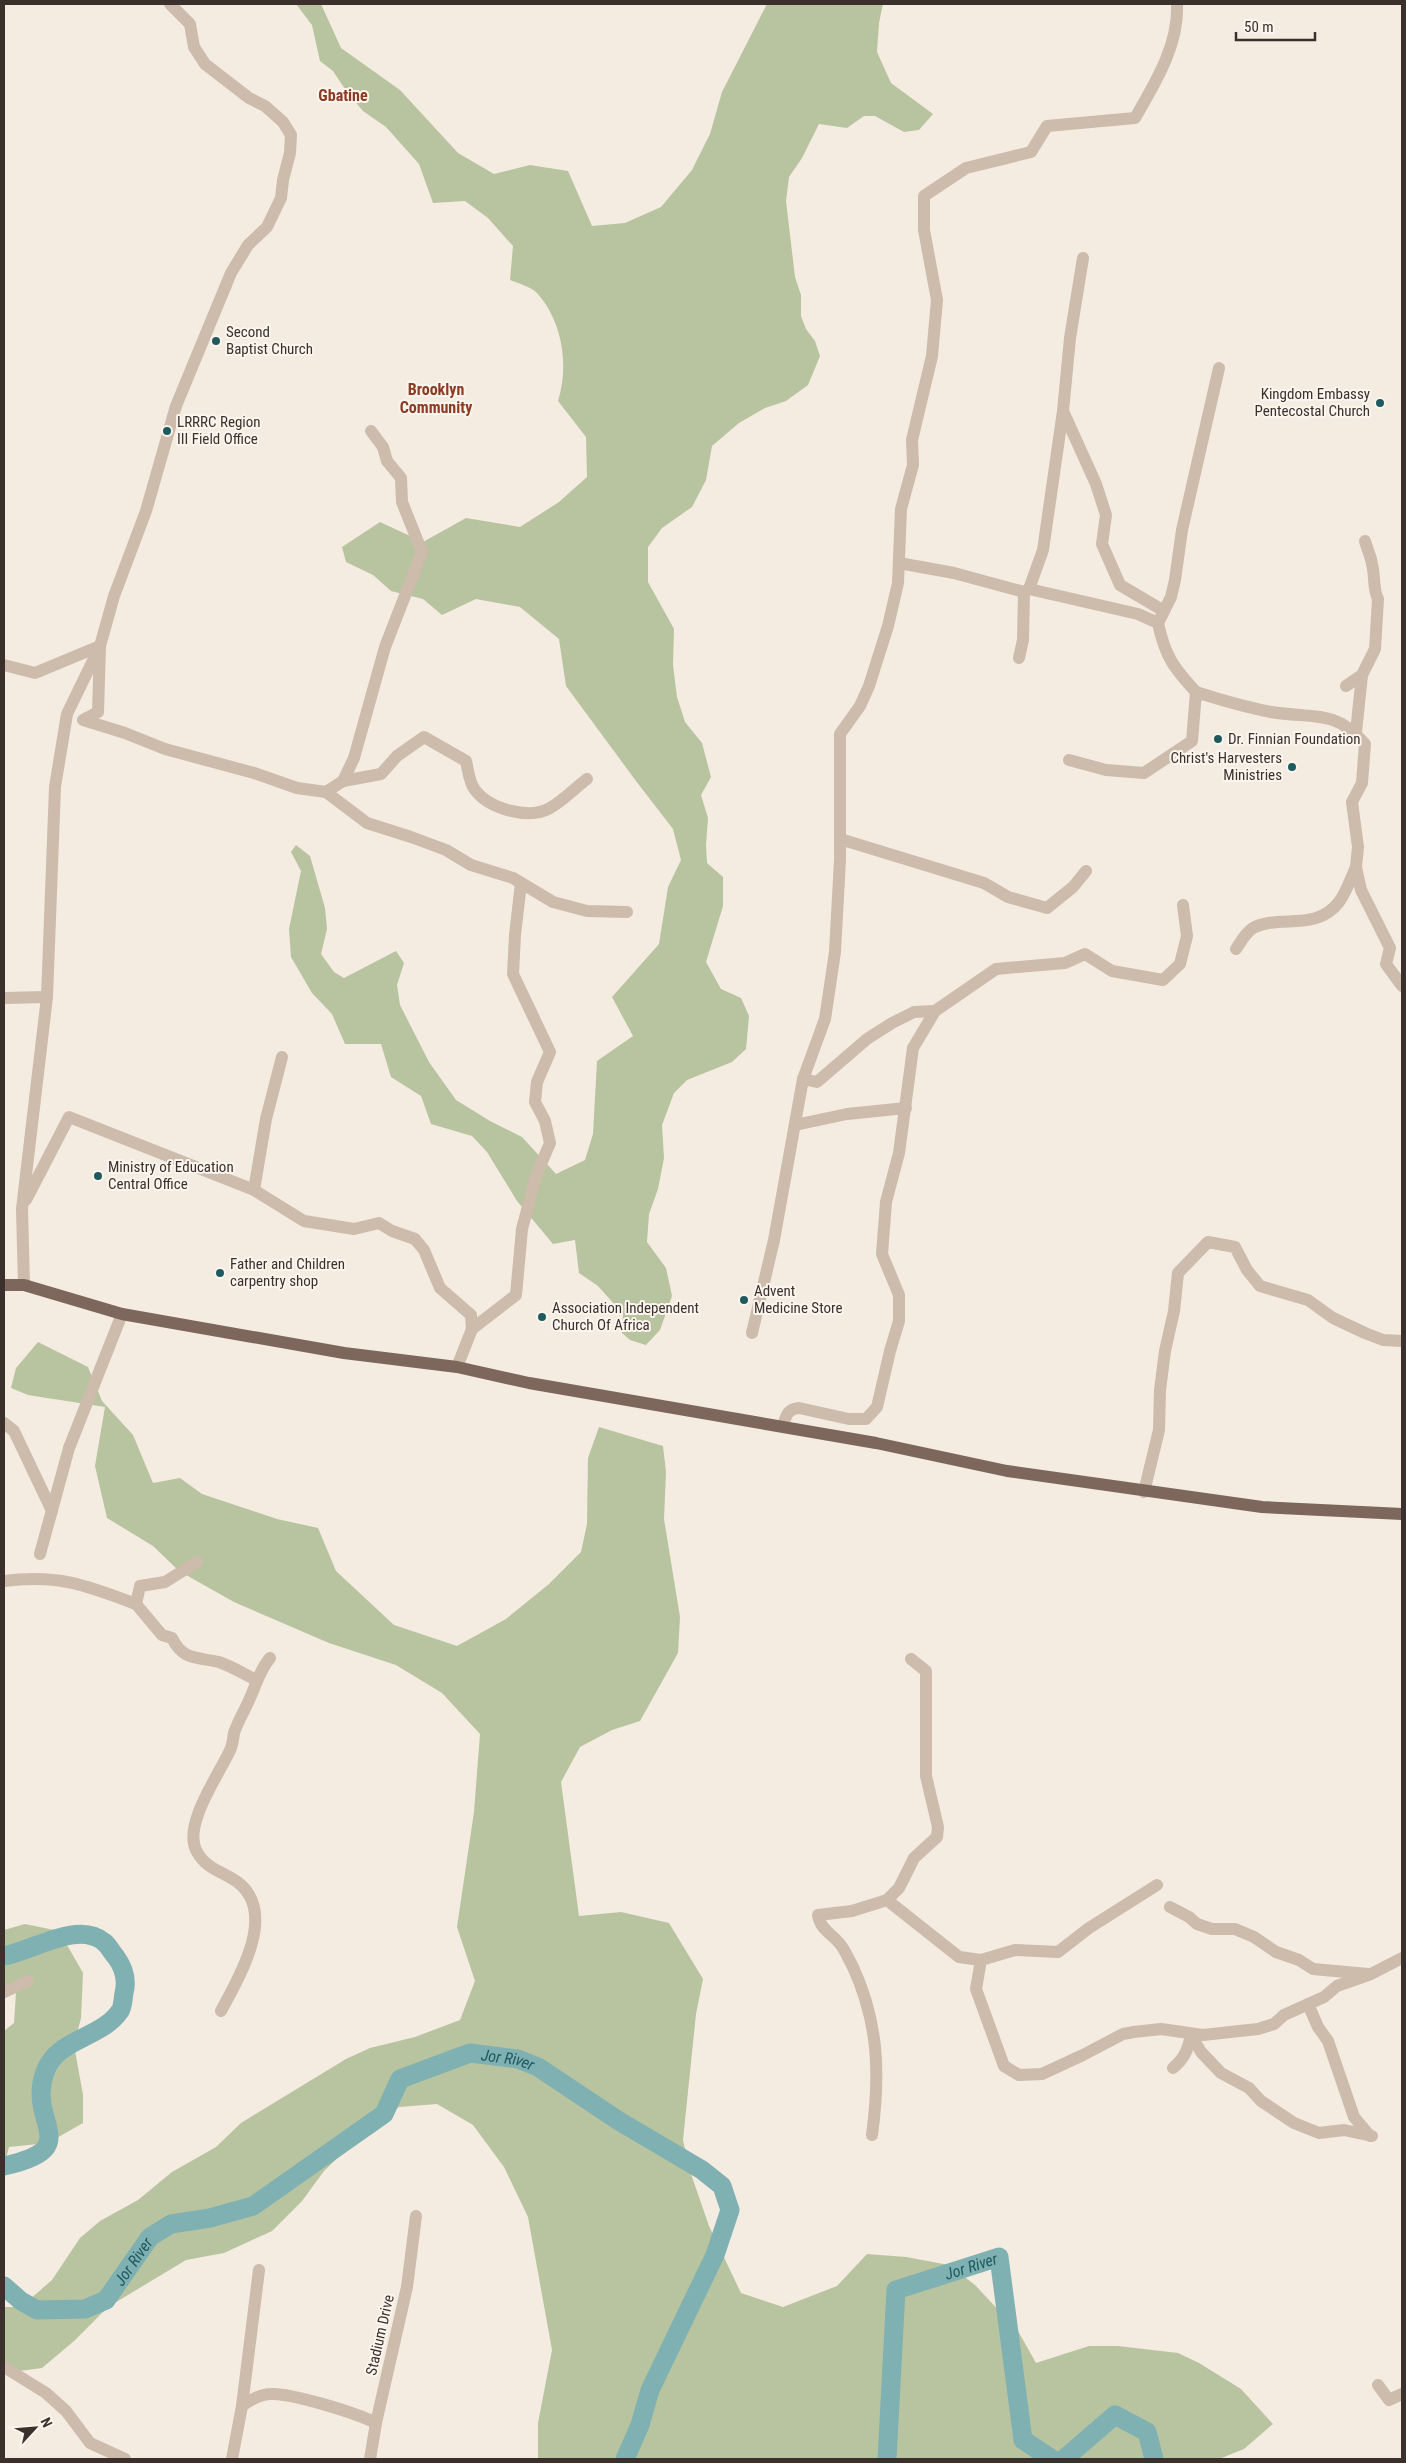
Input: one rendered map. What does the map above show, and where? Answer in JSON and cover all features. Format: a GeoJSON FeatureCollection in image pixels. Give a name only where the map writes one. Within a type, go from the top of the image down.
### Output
{"type":"FeatureCollection","features":[{"type":"Feature","properties":{"kind":"main road"},"geometry":{"type":"LineString","coordinates":[[4,1285],[24,1284],[122,1314],[344,1354],[457,1368],[529,1383],[876,1443],[1007,1471],[1144,1492],[1262,1507],[1402,1514]]}},
{"type":"Feature","properties":{"kind":"street"},"geometry":{"type":"LineString","coordinates":[[24,1284],[22,1208],[47,997],[54,787],[66,714],[100,646],[114,596],[146,511],[176,406],[231,273],[248,245],[267,227],[281,198],[283,180],[290,153],[291,135],[283,122],[265,106],[249,98],[205,64],[194,47],[190,24],[170,4]]}},
{"type":"Feature","properties":{"kind":"street"},"geometry":{"type":"LineString","coordinates":[[752,1333],[774,1240],[803,1079],[825,1019],[835,952],[840,839],[840,734],[860,706],[869,686],[888,626],[898,583],[901,509],[914,465],[912,440],[932,356],[937,300],[924,230],[924,196],[966,168],[1031,152],[1047,126],[1135,118],[1161,72],[1178,22],[1177,4]]}},
{"type":"Feature","properties":{"kind":"street"},"geometry":{"type":"LineString","coordinates":[[1019,658],[1023,640],[1027,591],[1043,550],[1063,411],[1070,338],[1083,258]]}},
{"type":"Feature","properties":{"kind":"street"},"geometry":{"type":"LineString","coordinates":[[1219,368],[1182,530],[1176,580],[1171,598],[1161,617],[1164,649],[1178,672],[1196,692],[1264,711],[1326,717],[1356,732],[1365,744],[1362,783],[1352,802],[1358,847],[1356,868],[1361,890],[1390,948],[1386,964],[1402,986]]}},
{"type":"Feature","properties":{"kind":"street"},"geometry":{"type":"LineString","coordinates":[[1063,411],[1098,492],[1106,516],[1102,544],[1120,584],[1161,617]]}},
{"type":"Feature","properties":{"kind":"street"},"geometry":{"type":"LineString","coordinates":[[343,781],[354,758],[385,647],[422,552],[402,502],[401,478],[387,461],[383,447],[371,431]]}},
{"type":"Feature","properties":{"kind":"street"},"geometry":{"type":"LineString","coordinates":[[1356,732],[1362,675],[1375,649],[1378,600],[1375,594],[1376,584],[1372,563],[1365,541]]}},
{"type":"Feature","properties":{"kind":"street"},"geometry":{"type":"LineString","coordinates":[[899,563],[954,573],[1027,591],[1138,614],[1161,617]]}},
{"type":"Feature","properties":{"kind":"street"},"geometry":{"type":"LineString","coordinates":[[4,666],[35,673],[100,646]]}},
{"type":"Feature","properties":{"kind":"street"},"geometry":{"type":"LineString","coordinates":[[100,646],[98,712],[83,720],[125,733],[165,749],[254,773],[297,788],[326,792],[367,823],[437,846],[471,865],[514,878],[553,902],[587,911],[627,912]]}},
{"type":"Feature","properties":{"kind":"street"},"geometry":{"type":"LineString","coordinates":[[1346,686],[1362,675]]}},
{"type":"Feature","properties":{"kind":"street"},"geometry":{"type":"LineString","coordinates":[[1069,760],[1106,770],[1144,773],[1192,740],[1196,692]]}},
{"type":"Feature","properties":{"kind":"street"},"geometry":{"type":"LineString","coordinates":[[326,792],[343,781],[381,774],[397,756],[424,737],[466,761],[473,789],[486,801],[514,811],[530,813],[550,809],[587,779]]}},
{"type":"Feature","properties":{"kind":"street"},"geometry":{"type":"LineString","coordinates":[[840,839],[984,883],[1008,898],[1047,908],[1073,887],[1086,871]]}},
{"type":"Feature","properties":{"kind":"street"},"geometry":{"type":"LineString","coordinates":[[1236,949],[1252,928],[1275,921],[1286,924],[1309,920],[1327,914],[1340,902],[1356,868]]}},
{"type":"Feature","properties":{"kind":"street"},"geometry":{"type":"LineString","coordinates":[[472,1329],[516,1296],[522,1228],[536,1176],[550,1143],[545,1121],[535,1102],[537,1082],[550,1052],[513,974],[521,883]]}},
{"type":"Feature","properties":{"kind":"street"},"geometry":{"type":"LineString","coordinates":[[783,1426],[787,1413],[791,1409],[799,1408],[849,1419],[866,1419],[877,1407],[899,1321],[899,1295],[882,1254],[886,1202],[899,1153],[914,1048],[935,1011],[996,969],[1065,962],[1085,954],[1112,971],[1164,980],[1180,964],[1187,936],[1182,905]]}},
{"type":"Feature","properties":{"kind":"street"},"geometry":{"type":"LineString","coordinates":[[4,998],[47,997]]}},
{"type":"Feature","properties":{"kind":"street"},"geometry":{"type":"LineString","coordinates":[[803,1079],[817,1082],[867,1039],[892,1023],[914,1012],[935,1011]]}},
{"type":"Feature","properties":{"kind":"street"},"geometry":{"type":"LineString","coordinates":[[254,1190],[266,1119],[282,1057]]}},
{"type":"Feature","properties":{"kind":"street"},"geometry":{"type":"LineString","coordinates":[[795,1125],[847,1114],[906,1108]]}},
{"type":"Feature","properties":{"kind":"street"},"geometry":{"type":"LineString","coordinates":[[22,1208],[69,1117],[254,1190],[304,1221],[354,1229],[379,1223],[392,1231],[415,1239],[424,1250],[440,1288],[471,1315],[472,1329],[457,1368]]}},
{"type":"Feature","properties":{"kind":"street"},"geometry":{"type":"LineString","coordinates":[[1144,1492],[1159,1430],[1160,1390],[1165,1351],[1174,1311],[1178,1273],[1208,1242],[1235,1247],[1247,1270],[1260,1286],[1308,1300],[1333,1318],[1383,1340],[1402,1342]]}},
{"type":"Feature","properties":{"kind":"street"},"geometry":{"type":"LineString","coordinates":[[40,1554],[70,1448],[122,1314]]}},
{"type":"Feature","properties":{"kind":"street"},"geometry":{"type":"LineString","coordinates":[[4,1423],[14,1431],[52,1511]]}},
{"type":"Feature","properties":{"kind":"street"},"geometry":{"type":"LineString","coordinates":[[136,1604],[140,1586],[165,1582],[197,1562]]}},
{"type":"Feature","properties":{"kind":"street"},"geometry":{"type":"LineString","coordinates":[[4,1581],[30,1578],[66,1581],[82,1584],[136,1604],[162,1635],[172,1638],[178,1650],[199,1660],[220,1662],[256,1680]]}},
{"type":"Feature","properties":{"kind":"street"},"geometry":{"type":"LineString","coordinates":[[221,2011],[248,1960],[255,1928],[252,1902],[241,1884],[218,1872],[205,1862],[196,1850],[194,1839],[206,1793],[231,1748],[235,1732],[262,1667],[270,1658]]}},
{"type":"Feature","properties":{"kind":"street"},"geometry":{"type":"LineString","coordinates":[[872,2135],[878,2083],[872,2028],[853,1968],[841,1945],[819,1925],[818,1915],[852,1911],[887,1900],[898,1888],[914,1858],[937,1838],[938,1827],[926,1776],[926,1671],[911,1660]]}},
{"type":"Feature","properties":{"kind":"street"},"geometry":{"type":"LineString","coordinates":[[887,1900],[959,1958],[981,1960],[1016,1950],[1058,1952],[1075,1942],[1089,1928],[1157,1885]]}},
{"type":"Feature","properties":{"kind":"street"},"geometry":{"type":"LineString","coordinates":[[1170,1907],[1190,1917],[1197,1924],[1212,1929],[1236,1929],[1276,1952],[1299,1960],[1313,1969],[1371,1974]]}},
{"type":"Feature","properties":{"kind":"street"},"geometry":{"type":"LineString","coordinates":[[981,1960],[976,1989],[1004,2066],[1019,2075],[1042,2074],[1083,2056],[1122,2034],[1160,2029],[1191,2035],[1223,2034],[1258,2029],[1274,2024],[1284,2015],[1324,1996],[1336,1986],[1371,1974],[1402,1958]]}},
{"type":"Feature","properties":{"kind":"street"},"geometry":{"type":"LineString","coordinates":[[4,1992],[28,1981]]}},
{"type":"Feature","properties":{"kind":"street"},"geometry":{"type":"LineString","coordinates":[[1191,2035],[1201,2052],[1220,2073],[1249,2088],[1261,2101],[1294,2123],[1319,2133],[1344,2130],[1371,2136],[1354,2117],[1328,2041],[1318,2027],[1308,2004]]}},
{"type":"Feature","properties":{"kind":"street"},"geometry":{"type":"LineString","coordinates":[[1173,2068],[1183,2059],[1188,2050],[1191,2035]]}},
{"type":"Feature","properties":{"kind":"street","name":"Stadium Drive"},"geometry":{"type":"LineString","coordinates":[[370,2459],[376,2423],[408,2287],[416,2216]]}},
{"type":"Feature","properties":{"kind":"street"},"geometry":{"type":"LineString","coordinates":[[232,2459],[242,2406],[259,2270]]}},
{"type":"Feature","properties":{"kind":"street"},"geometry":{"type":"LineString","coordinates":[[4,2367],[46,2393],[66,2412],[90,2442],[126,2459]]}},
{"type":"Feature","properties":{"kind":"street"},"geometry":{"type":"LineString","coordinates":[[1378,2385],[1389,2400],[1402,2394]]}},
{"type":"Feature","properties":{"kind":"street"},"geometry":{"type":"LineString","coordinates":[[242,2406],[255,2398],[271,2394],[358,2414],[376,2423]]}},
{"type":"Feature","properties":{"kind":"green space"},"geometry":{"type":"Polygon","coordinates":[[[296,4],[321,4],[341,48],[400,90],[458,153],[494,174],[530,165],[568,171],[592,226],[625,223],[661,207],[692,170],[710,134],[722,92],[767,4],[883,4],[879,23],[877,52],[891,83],[933,114],[919,130],[904,132],[875,116],[864,116],[847,128],[819,124],[802,158],[789,177],[786,201],[795,277],[801,295],[801,316],[806,329],[815,341],[820,356],[808,385],[786,401],[765,408],[739,423],[712,446],[706,480],[692,507],[662,528],[648,547],[648,582],[674,629],[673,665],[677,697],[685,722],[702,743],[711,777],[701,795],[708,818],[707,863],[723,877],[723,906],[706,962],[721,989],[741,998],[749,1016],[746,1049],[732,1062],[687,1080],[674,1093],[662,1125],[664,1158],[658,1189],[649,1214],[647,1242],[666,1268],[672,1296],[660,1330],[646,1345],[630,1340],[622,1333],[623,1314],[598,1286],[579,1273],[575,1240],[553,1244],[517,1201],[487,1152],[472,1136],[431,1124],[421,1096],[391,1077],[381,1044],[345,1044],[332,1014],[312,993],[291,957],[289,929],[301,871],[291,852],[296,845],[310,856],[325,908],[327,929],[321,954],[334,972],[344,978],[396,951],[404,963],[397,985],[400,1005],[429,1062],[456,1100],[490,1121],[522,1137],[556,1174],[585,1160],[593,1134],[597,1061],[633,1036],[612,997],[659,944],[668,887],[681,860],[673,829],[566,686],[559,639],[520,607],[476,599],[442,615],[423,599],[391,591],[373,575],[346,562],[342,547],[380,522],[423,542],[466,518],[520,527],[559,502],[587,477],[586,437],[558,401],[563,373],[563,359],[558,331],[553,317],[537,293],[528,287],[510,280],[513,246],[488,218],[465,201],[433,203],[419,164],[386,127],[363,111],[333,71],[320,61],[312,25],[296,4]]]}},
{"type":"Feature","properties":{"kind":"green space"},"geometry":{"type":"Polygon","coordinates":[[[38,1342],[88,1367],[102,1401],[133,1435],[153,1483],[180,1478],[202,1494],[277,1519],[318,1528],[336,1571],[394,1625],[457,1646],[506,1619],[549,1584],[581,1552],[587,1524],[588,1458],[599,1427],[663,1446],[666,1472],[664,1519],[680,1617],[678,1653],[640,1721],[612,1730],[580,1747],[561,1782],[579,1916],[621,1912],[669,1923],[703,1979],[696,2014],[683,2140],[691,2174],[709,2226],[741,2293],[783,2307],[837,2286],[867,2254],[906,2257],[949,2265],[975,2285],[1018,2331],[1036,2363],[1089,2346],[1118,2346],[1178,2353],[1199,2363],[1241,2389],[1273,2424],[1244,2449],[1219,2459],[538,2459],[538,2423],[552,2350],[528,2217],[504,2167],[473,2125],[437,2104],[399,2107],[372,2125],[324,2171],[302,2201],[272,2231],[224,2253],[186,2260],[108,2307],[74,2341],[42,2368],[4,2373],[4,2307],[21,2307],[52,2280],[80,2238],[100,2221],[138,2200],[172,2172],[216,2147],[241,2123],[346,2059],[370,2048],[415,2037],[460,2020],[475,1981],[457,1927],[474,1812],[480,1734],[442,1693],[396,1665],[329,1643],[234,1602],[179,1571],[153,1546],[107,1518],[95,1466],[105,1407],[28,1395],[11,1388],[16,1368],[38,1342]]]}},
{"type":"Feature","properties":{"kind":"green space"},"geometry":{"type":"Polygon","coordinates":[[[25,1924],[59,1931],[83,1973],[81,2018],[74,2045],[83,2095],[83,2123],[48,2143],[9,2147],[4,2166],[4,2031],[14,2023],[16,1992],[4,1989],[4,1930],[25,1924]]]}},
{"type":"Feature","properties":{"kind":"waterway","name":"Jor River"},"geometry":{"type":"LineString","coordinates":[[4,1956],[68,1935],[81,1934],[93,1936],[104,1942],[119,1961],[125,1979],[121,2009],[112,2020],[102,2028],[59,2052],[45,2072],[41,2090],[48,2142],[43,2151],[29,2159],[4,2166]]}},
{"type":"Feature","properties":{"kind":"waterway","name":"Jor River"},"geometry":{"type":"LineString","coordinates":[[4,2286],[21,2301],[37,2310],[85,2309],[106,2300],[150,2237],[171,2224],[210,2218],[253,2206],[384,2114],[400,2079],[470,2053],[518,2059],[538,2067],[619,2121],[702,2170],[722,2186],[730,2210],[715,2255],[650,2390],[640,2425],[625,2459]]}},
{"type":"Feature","properties":{"kind":"waterway","name":"Jor River"},"geometry":{"type":"LineString","coordinates":[[887,2459],[896,2290],[999,2257],[1023,2440],[1052,2459]]}},
{"type":"Feature","properties":{"kind":"waterway","name":"Jor River"},"geometry":{"type":"LineString","coordinates":[[1064,2459],[1115,2415],[1147,2432],[1154,2459]]}},
{"type":"Feature","properties":{"kind":"place","name":"Second Baptist Church"},"geometry":{"type":"Point","coordinates":[216,341]}},
{"type":"Feature","properties":{"kind":"place","name":"Kingdom Embassy Pentecostal Church"},"geometry":{"type":"Point","coordinates":[1380,403]}},
{"type":"Feature","properties":{"kind":"place","name":"LRRRC Region III Field Office"},"geometry":{"type":"Point","coordinates":[167,431]}},
{"type":"Feature","properties":{"kind":"place","name":"Dr. Finnian Foundation"},"geometry":{"type":"Point","coordinates":[1218,739]}},
{"type":"Feature","properties":{"kind":"place","name":"Christ's Harvesters Ministries"},"geometry":{"type":"Point","coordinates":[1292,767]}},
{"type":"Feature","properties":{"kind":"place","name":"Ministry of Education Central Office"},"geometry":{"type":"Point","coordinates":[98,1176]}},
{"type":"Feature","properties":{"kind":"place","name":"Father and Children carpentry shop"},"geometry":{"type":"Point","coordinates":[220,1273]}},
{"type":"Feature","properties":{"kind":"place","name":"Advent Medicine Store"},"geometry":{"type":"Point","coordinates":[744,1300]}},
{"type":"Feature","properties":{"kind":"place","name":"Association Independent Church Of Africa"},"geometry":{"type":"Point","coordinates":[542,1317]}},
{"type":"Feature","properties":{"kind":"district","name":"Gbatine"},"geometry":{"type":"Point","coordinates":[343,95]}},
{"type":"Feature","properties":{"kind":"district","name":"Brooklyn Community"},"geometry":{"type":"Point","coordinates":[436,398]}}]}
